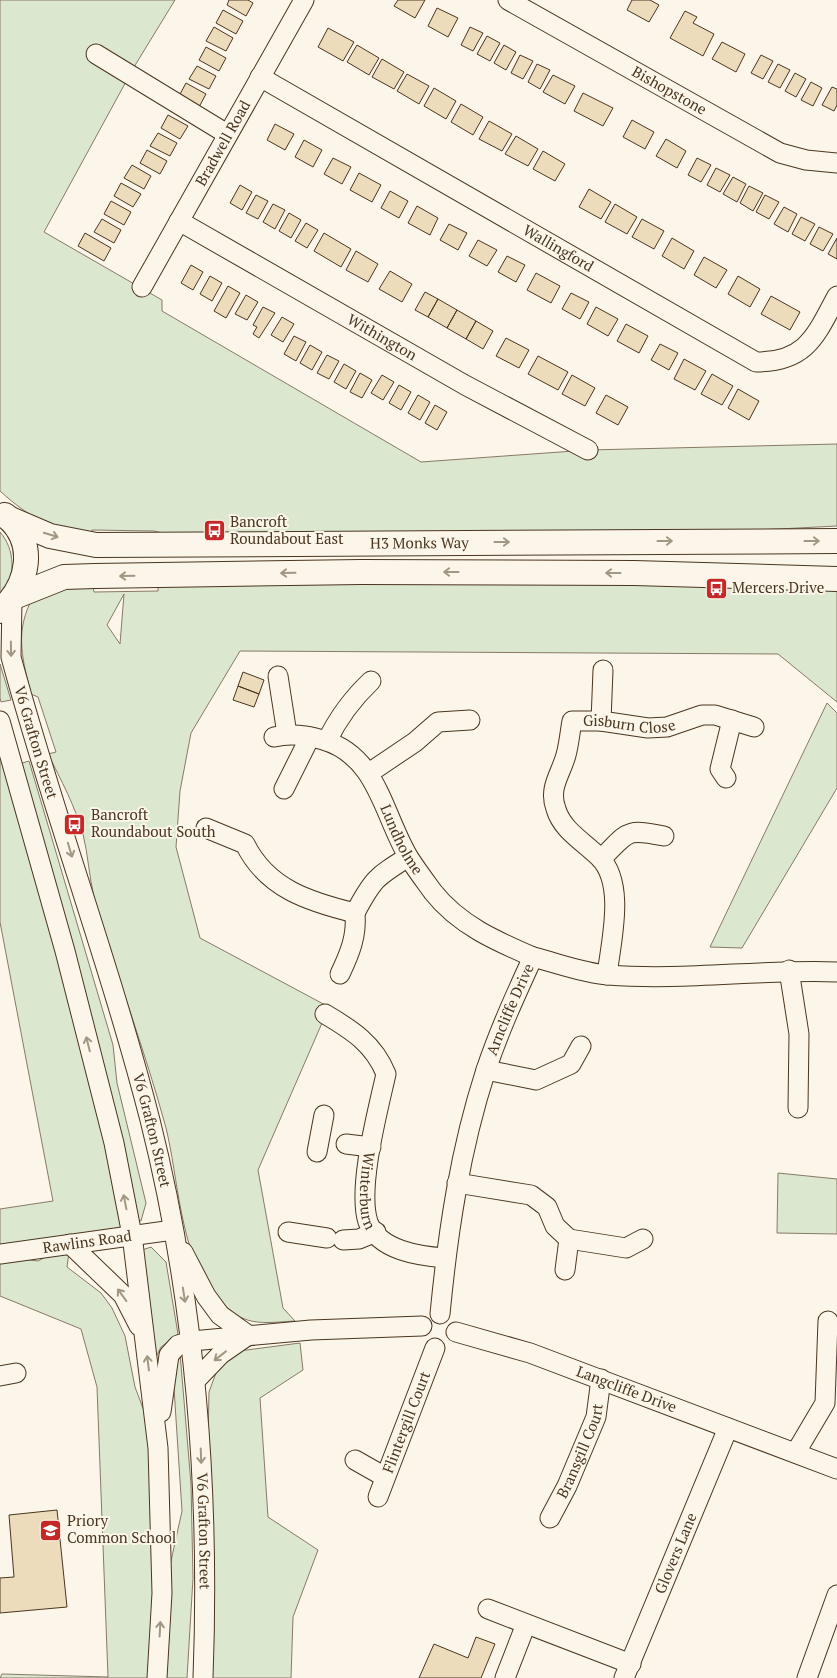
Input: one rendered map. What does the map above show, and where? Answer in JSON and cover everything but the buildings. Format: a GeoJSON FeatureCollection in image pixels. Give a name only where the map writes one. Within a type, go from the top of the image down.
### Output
{"type":"FeatureCollection","features":[{"type":"Feature","properties":{"kind":"main road","name":"H3 Monks Way"},"geometry":{"type":"LineString","coordinates":[[4,514],[50,536],[96,544],[837,540]]}},
{"type":"Feature","properties":{"kind":"main road"},"geometry":{"type":"LineString","coordinates":[[4,514],[21,535],[26,556],[24,578],[9,603]]}},
{"type":"Feature","properties":{"kind":"main road","name":"H3 Monks Way"},"geometry":{"type":"LineString","coordinates":[[9,603],[64,577],[95,576],[361,572],[634,573],[837,579]]}},
{"type":"Feature","properties":{"kind":"street","name":"Bradwell Road"},"geometry":{"type":"LineString","coordinates":[[142,287],[304,0]]}},
{"type":"Feature","properties":{"kind":"street","name":"Bishopstone"},"geometry":{"type":"LineString","coordinates":[[508,0],[780,153],[806,160],[837,163]]}},
{"type":"Feature","properties":{"kind":"street"},"geometry":{"type":"LineString","coordinates":[[96,54],[227,134]]}},
{"type":"Feature","properties":{"kind":"street","name":"Wallingford"},"geometry":{"type":"LineString","coordinates":[[260,77],[756,362],[778,362],[797,354],[815,336],[837,296]]}},
{"type":"Feature","properties":{"kind":"street","name":"Withington"},"geometry":{"type":"LineString","coordinates":[[179,221],[465,385],[588,450]]}},
{"type":"Feature","properties":{"kind":"street","name":"V6 Grafton Street"},"geometry":{"type":"LineString","coordinates":[[9,603],[11,657],[148,1112],[174,1234],[192,1341],[201,1444],[206,1602],[203,1678]]}},
{"type":"Feature","properties":{"kind":"street"},"geometry":{"type":"LineString","coordinates":[[601,720],[604,670]]}},
{"type":"Feature","properties":{"kind":"street","name":"Lundholme"},"geometry":{"type":"LineString","coordinates":[[278,676],[281,736],[319,739],[350,752],[369,773],[408,857],[434,893],[460,918],[493,940],[533,958]]}},
{"type":"Feature","properties":{"kind":"street"},"geometry":{"type":"LineString","coordinates":[[284,789],[319,739],[337,720],[356,695],[371,681]]}},
{"type":"Feature","properties":{"kind":"street","name":"Gisburn Close"},"geometry":{"type":"LineString","coordinates":[[606,975],[616,904],[612,885],[601,858],[565,827],[555,809],[553,792],[556,778],[566,756],[572,721],[601,720],[648,728],[667,727],[702,715],[715,715],[754,727]]}},
{"type":"Feature","properties":{"kind":"street"},"geometry":{"type":"LineString","coordinates":[[369,773],[415,742],[438,722],[470,720]]}},
{"type":"Feature","properties":{"kind":"street"},"geometry":{"type":"LineString","coordinates":[[726,778],[720,769],[732,720]]}},
{"type":"Feature","properties":{"kind":"street","name":"V6 Grafton Street"},"geometry":{"type":"LineString","coordinates":[[0,721],[65,951],[114,1143],[132,1235],[158,1448],[162,1593],[157,1678]]}},
{"type":"Feature","properties":{"kind":"street"},"geometry":{"type":"LineString","coordinates":[[206,828],[245,844],[251,856],[279,886],[316,904],[355,913]]}},
{"type":"Feature","properties":{"kind":"street"},"geometry":{"type":"LineString","coordinates":[[601,858],[627,834],[637,831],[664,836]]}},
{"type":"Feature","properties":{"kind":"street"},"geometry":{"type":"LineString","coordinates":[[340,974],[352,947],[356,930],[355,913],[370,885],[378,876],[408,857]]}},
{"type":"Feature","properties":{"kind":"street","name":"Arncliffe Drive"},"geometry":{"type":"LineString","coordinates":[[440,1314],[445,1258],[457,1183],[468,1134],[486,1070],[508,1013],[533,958],[606,975],[687,975],[789,970],[837,972]]}},
{"type":"Feature","properties":{"kind":"street"},"geometry":{"type":"LineString","coordinates":[[789,970],[799,1034],[798,1108]]}},
{"type":"Feature","properties":{"kind":"street","name":"Winterburn"},"geometry":{"type":"LineString","coordinates":[[326,1014],[362,1038],[379,1057],[386,1074],[365,1183],[368,1223],[381,1238],[398,1249],[418,1256],[445,1258]]}},
{"type":"Feature","properties":{"kind":"street"},"geometry":{"type":"LineString","coordinates":[[486,1070],[536,1080],[570,1064],[581,1046]]}},
{"type":"Feature","properties":{"kind":"street"},"geometry":{"type":"LineString","coordinates":[[324,1114],[330,1145],[371,1147]]}},
{"type":"Feature","properties":{"kind":"street"},"geometry":{"type":"LineString","coordinates":[[457,1183],[531,1195],[547,1207],[555,1226],[569,1239],[626,1248],[643,1240]]}},
{"type":"Feature","properties":{"kind":"street"},"geometry":{"type":"LineString","coordinates":[[288,1232],[335,1239],[359,1239],[376,1232]]}},
{"type":"Feature","properties":{"kind":"street"},"geometry":{"type":"LineString","coordinates":[[174,1234],[206,1296],[220,1315],[248,1335]]}},
{"type":"Feature","properties":{"kind":"street","name":"Rawlins Road"},"geometry":{"type":"LineString","coordinates":[[0,1254],[132,1235],[174,1234]]}},
{"type":"Feature","properties":{"kind":"street"},"geometry":{"type":"LineString","coordinates":[[565,1270],[569,1239]]}},
{"type":"Feature","properties":{"kind":"street"},"geometry":{"type":"LineString","coordinates":[[70,1244],[123,1295],[145,1338]]}},
{"type":"Feature","properties":{"kind":"street"},"geometry":{"type":"LineString","coordinates":[[440,1314],[453,1321],[456,1332],[448,1346],[435,1348],[424,1341],[422,1326],[429,1317],[440,1314]]}},
{"type":"Feature","properties":{"kind":"street"},"geometry":{"type":"LineString","coordinates":[[796,1452],[825,1403],[828,1321]]}},
{"type":"Feature","properties":{"kind":"street"},"geometry":{"type":"LineString","coordinates":[[158,1448],[162,1392],[169,1355],[178,1345],[192,1341],[310,1330],[422,1326]]}},
{"type":"Feature","properties":{"kind":"street","name":"Langcliffe Drive"},"geometry":{"type":"LineString","coordinates":[[456,1332],[530,1353],[837,1468]]}},
{"type":"Feature","properties":{"kind":"street"},"geometry":{"type":"LineString","coordinates":[[196,1380],[222,1354],[248,1335]]}},
{"type":"Feature","properties":{"kind":"street","name":"Flintergill Court"},"geometry":{"type":"LineString","coordinates":[[378,1497],[435,1348]]}},
{"type":"Feature","properties":{"kind":"street","name":"Bransgill Court"},"geometry":{"type":"LineString","coordinates":[[550,1518],[567,1486],[596,1416],[601,1379]]}},
{"type":"Feature","properties":{"kind":"street","name":"Glovers Lane"},"geometry":{"type":"LineString","coordinates":[[627,1671],[728,1428]]}},
{"type":"Feature","properties":{"kind":"street"},"geometry":{"type":"LineString","coordinates":[[354,1460],[385,1477]]}},
{"type":"Feature","properties":{"kind":"street"},"geometry":{"type":"LineString","coordinates":[[807,1678],[837,1595]]}},
{"type":"Feature","properties":{"kind":"street"},"geometry":{"type":"LineString","coordinates":[[488,1609],[526,1624],[627,1671]]}},
{"type":"Feature","properties":{"kind":"street"},"geometry":{"type":"LineString","coordinates":[[505,1678],[526,1624]]}},
{"type":"Feature","properties":{"kind":"green space"},"geometry":{"type":"Polygon","coordinates":[[[0,0],[175,0],[134,67],[44,232],[162,300],[162,311],[421,462],[588,450],[837,444],[837,526],[525,542],[207,544],[154,531],[92,530],[90,536],[41,521],[21,509],[0,491],[0,0]]]}},
{"type":"Feature","properties":{"kind":"green space"},"geometry":{"type":"Polygon","coordinates":[[[0,532],[9,547],[12,564],[9,580],[0,595],[0,532]]]}},
{"type":"Feature","properties":{"kind":"green space"},"geometry":{"type":"Polygon","coordinates":[[[266,574],[837,582],[837,702],[778,654],[240,651],[191,733],[180,791],[176,847],[200,938],[329,1007],[258,1170],[283,1308],[295,1321],[257,1322],[240,1317],[231,1311],[212,1291],[201,1275],[193,1256],[182,1213],[166,1128],[94,897],[83,834],[72,803],[48,754],[56,752],[38,697],[31,694],[23,659],[23,626],[30,603],[66,588],[93,587],[94,592],[158,591],[158,586],[266,574]],[[124,594],[107,625],[120,644],[124,594]]]}},
{"type":"Feature","properties":{"kind":"green space"},"geometry":{"type":"Polygon","coordinates":[[[0,664],[11,700],[1,702],[0,698],[0,664]]]}},
{"type":"Feature","properties":{"kind":"green space"},"geometry":{"type":"Polygon","coordinates":[[[827,703],[837,713],[837,788],[742,948],[710,947],[827,703]]]}},
{"type":"Feature","properties":{"kind":"green space"},"geometry":{"type":"Polygon","coordinates":[[[0,735],[132,1235],[70,1244],[67,1267],[101,1293],[112,1308],[125,1336],[135,1387],[158,1448],[157,1678],[0,1678],[2,1674],[108,1677],[97,1387],[81,1329],[0,1296],[0,1256],[38,1261],[69,1244],[0,1251],[0,1209],[53,1201],[0,922],[0,735]]]}},
{"type":"Feature","properties":{"kind":"green space"},"geometry":{"type":"Polygon","coordinates":[[[29,761],[113,1045],[117,1083],[146,1203],[141,1221],[137,1219],[19,764],[29,761]]]}},
{"type":"Feature","properties":{"kind":"green space"},"geometry":{"type":"Polygon","coordinates":[[[778,1173],[837,1179],[837,1234],[777,1233],[778,1173]]]}},
{"type":"Feature","properties":{"kind":"green space"},"geometry":{"type":"Polygon","coordinates":[[[151,1247],[166,1262],[178,1334],[161,1347],[156,1357],[142,1250],[151,1247]]]}},
{"type":"Feature","properties":{"kind":"green space"},"geometry":{"type":"Polygon","coordinates":[[[300,1343],[303,1370],[260,1398],[268,1517],[318,1550],[293,1617],[291,1678],[203,1678],[209,1392],[217,1370],[239,1351],[300,1343]]]}},
{"type":"Feature","properties":{"kind":"green space"},"geometry":{"type":"Polygon","coordinates":[[[180,1353],[191,1484],[193,1578],[187,1678],[166,1678],[169,1570],[182,1511],[173,1373],[180,1353]]]}},
{"type":"Feature","properties":{"kind":"place","name":"Bancroft Roundabout East"},"geometry":{"type":"Point","coordinates":[214,531]}},
{"type":"Feature","properties":{"kind":"place","name":"Mercers Drive"},"geometry":{"type":"Point","coordinates":[716,588]}},
{"type":"Feature","properties":{"kind":"place","name":"Bancroft Roundabout South"},"geometry":{"type":"Point","coordinates":[75,824]}},
{"type":"Feature","properties":{"kind":"place","name":"Priory Common School"},"geometry":{"type":"Point","coordinates":[51,1530]}}]}
